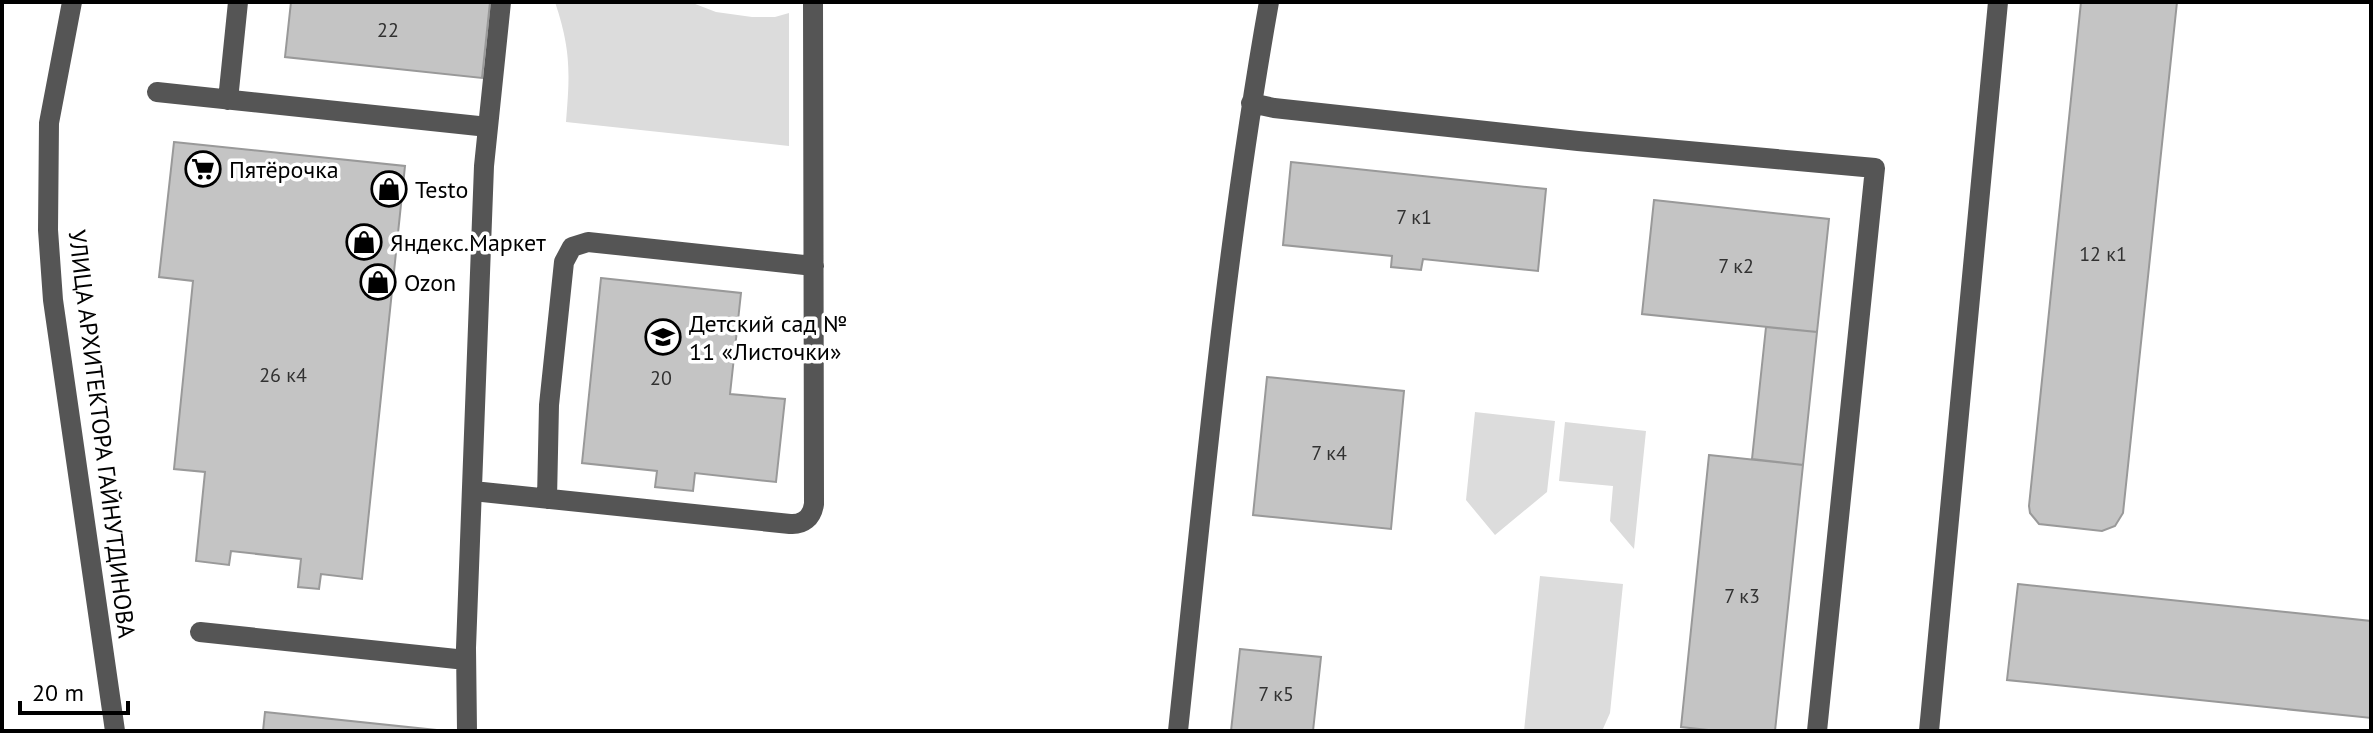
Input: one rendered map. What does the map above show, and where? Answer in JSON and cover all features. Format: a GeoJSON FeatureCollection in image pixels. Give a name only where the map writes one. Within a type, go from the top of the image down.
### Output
{"type":"FeatureCollection","features":[{"type":"Feature","properties":{"kind":"street","name":"УЛИЦА АРХИТЕКТОРА ГАЙНУТДИНОВА"},"geometry":{"type":"LineString","coordinates":[[72,2],[49,123],[48,230],[53,300],[115,731]]}},
{"type":"Feature","properties":{"kind":"street"},"geometry":{"type":"LineString","coordinates":[[228,100],[238,2]]}},
{"type":"Feature","properties":{"kind":"street"},"geometry":{"type":"LineString","coordinates":[[467,731],[466,660],[484,166],[501,2]]}},
{"type":"Feature","properties":{"kind":"street"},"geometry":{"type":"LineString","coordinates":[[473,491],[790,524],[809,518],[814,504],[813,2]]}},
{"type":"Feature","properties":{"kind":"street"},"geometry":{"type":"LineString","coordinates":[[1178,731],[1222,311],[1251,103],[1269,2]]}},
{"type":"Feature","properties":{"kind":"street"},"geometry":{"type":"LineString","coordinates":[[1929,731],[1998,2]]}},
{"type":"Feature","properties":{"kind":"street"},"geometry":{"type":"LineString","coordinates":[[157,92],[488,127]]}},
{"type":"Feature","properties":{"kind":"street"},"geometry":{"type":"LineString","coordinates":[[1251,103],[1548,138],[1875,168],[1817,731]]}},
{"type":"Feature","properties":{"kind":"street"},"geometry":{"type":"LineString","coordinates":[[547,499],[549,405],[564,262],[572,247],[588,242],[814,266]]}},
{"type":"Feature","properties":{"kind":"street"},"geometry":{"type":"LineString","coordinates":[[200,632],[466,660]]}},
{"type":"Feature","properties":{"kind":"shaded area"},"geometry":{"type":"Polygon","coordinates":[[[555,2],[690,2],[716,12],[752,17],[775,17],[789,13],[789,146],[566,122],[568,62],[555,2]]]}},
{"type":"Feature","properties":{"kind":"shaded area"},"geometry":{"type":"Polygon","coordinates":[[[1475,412],[1555,421],[1547,492],[1495,535],[1466,500],[1475,412]]]}},
{"type":"Feature","properties":{"kind":"shaded area"},"geometry":{"type":"Polygon","coordinates":[[[1565,422],[1646,431],[1634,549],[1610,521],[1613,486],[1559,481],[1565,422]]]}},
{"type":"Feature","properties":{"kind":"shaded area"},"geometry":{"type":"Polygon","coordinates":[[[1540,576],[1623,584],[1610,713],[1602,731],[1524,731],[1540,576]]]}},
{"type":"Feature","properties":{"kind":"building"},"geometry":{"type":"Polygon","coordinates":[[[291,2],[490,2],[482,78],[285,57],[291,2]]]}},
{"type":"Feature","properties":{"kind":"building"},"geometry":{"type":"Polygon","coordinates":[[[2081,2],[2177,2],[2123,513],[2115,526],[2102,531],[2039,524],[2030,513],[2029,506],[2081,2]]]}},
{"type":"Feature","properties":{"kind":"building"},"geometry":{"type":"Polygon","coordinates":[[[174,142],[405,166],[362,579],[321,574],[319,589],[298,587],[301,559],[231,551],[229,565],[196,561],[205,472],[174,469],[193,281],[159,277],[174,142]]]}},
{"type":"Feature","properties":{"kind":"building"},"geometry":{"type":"Polygon","coordinates":[[[1291,162],[1546,189],[1538,271],[1423,259],[1421,270],[1391,267],[1392,256],[1283,245],[1291,162]]]}},
{"type":"Feature","properties":{"kind":"building"},"geometry":{"type":"Polygon","coordinates":[[[1654,200],[1829,219],[1817,332],[1642,314],[1654,200]]]}},
{"type":"Feature","properties":{"kind":"building"},"geometry":{"type":"Polygon","coordinates":[[[601,278],[741,293],[730,394],[785,399],[776,482],[695,473],[693,491],[655,487],[657,471],[582,463],[601,278]]]}},
{"type":"Feature","properties":{"kind":"building"},"geometry":{"type":"Polygon","coordinates":[[[1766,327],[1817,332],[1803,465],[1752,459],[1766,327]]]}},
{"type":"Feature","properties":{"kind":"building"},"geometry":{"type":"Polygon","coordinates":[[[1267,377],[1404,391],[1391,529],[1253,515],[1267,377]]]}},
{"type":"Feature","properties":{"kind":"building"},"geometry":{"type":"Polygon","coordinates":[[[1709,455],[1803,465],[1775,731],[1717,731],[1681,727],[1709,455]]]}},
{"type":"Feature","properties":{"kind":"building"},"geometry":{"type":"Polygon","coordinates":[[[2018,584],[2371,621],[2371,718],[2007,680],[2018,584]]]}},
{"type":"Feature","properties":{"kind":"building"},"geometry":{"type":"Polygon","coordinates":[[[1240,649],[1321,657],[1313,731],[1231,731],[1240,649]]]}},
{"type":"Feature","properties":{"kind":"building"},"geometry":{"type":"Polygon","coordinates":[[[265,712],[436,730],[436,731],[263,731],[265,712]]]}},
{"type":"Feature","properties":{"kind":"place","name":"Пятёрочка"},"geometry":{"type":"Point","coordinates":[203,169]}},
{"type":"Feature","properties":{"kind":"place","name":"Testo"},"geometry":{"type":"Point","coordinates":[389,189]}},
{"type":"Feature","properties":{"kind":"place","name":"Яндекс.Маркет"},"geometry":{"type":"Point","coordinates":[364,242]}},
{"type":"Feature","properties":{"kind":"place","name":"Ozon"},"geometry":{"type":"Point","coordinates":[378,282]}},
{"type":"Feature","properties":{"kind":"place","name":"Детский сад № 11 «Листочки»"},"geometry":{"type":"Point","coordinates":[663,337]}}]}
